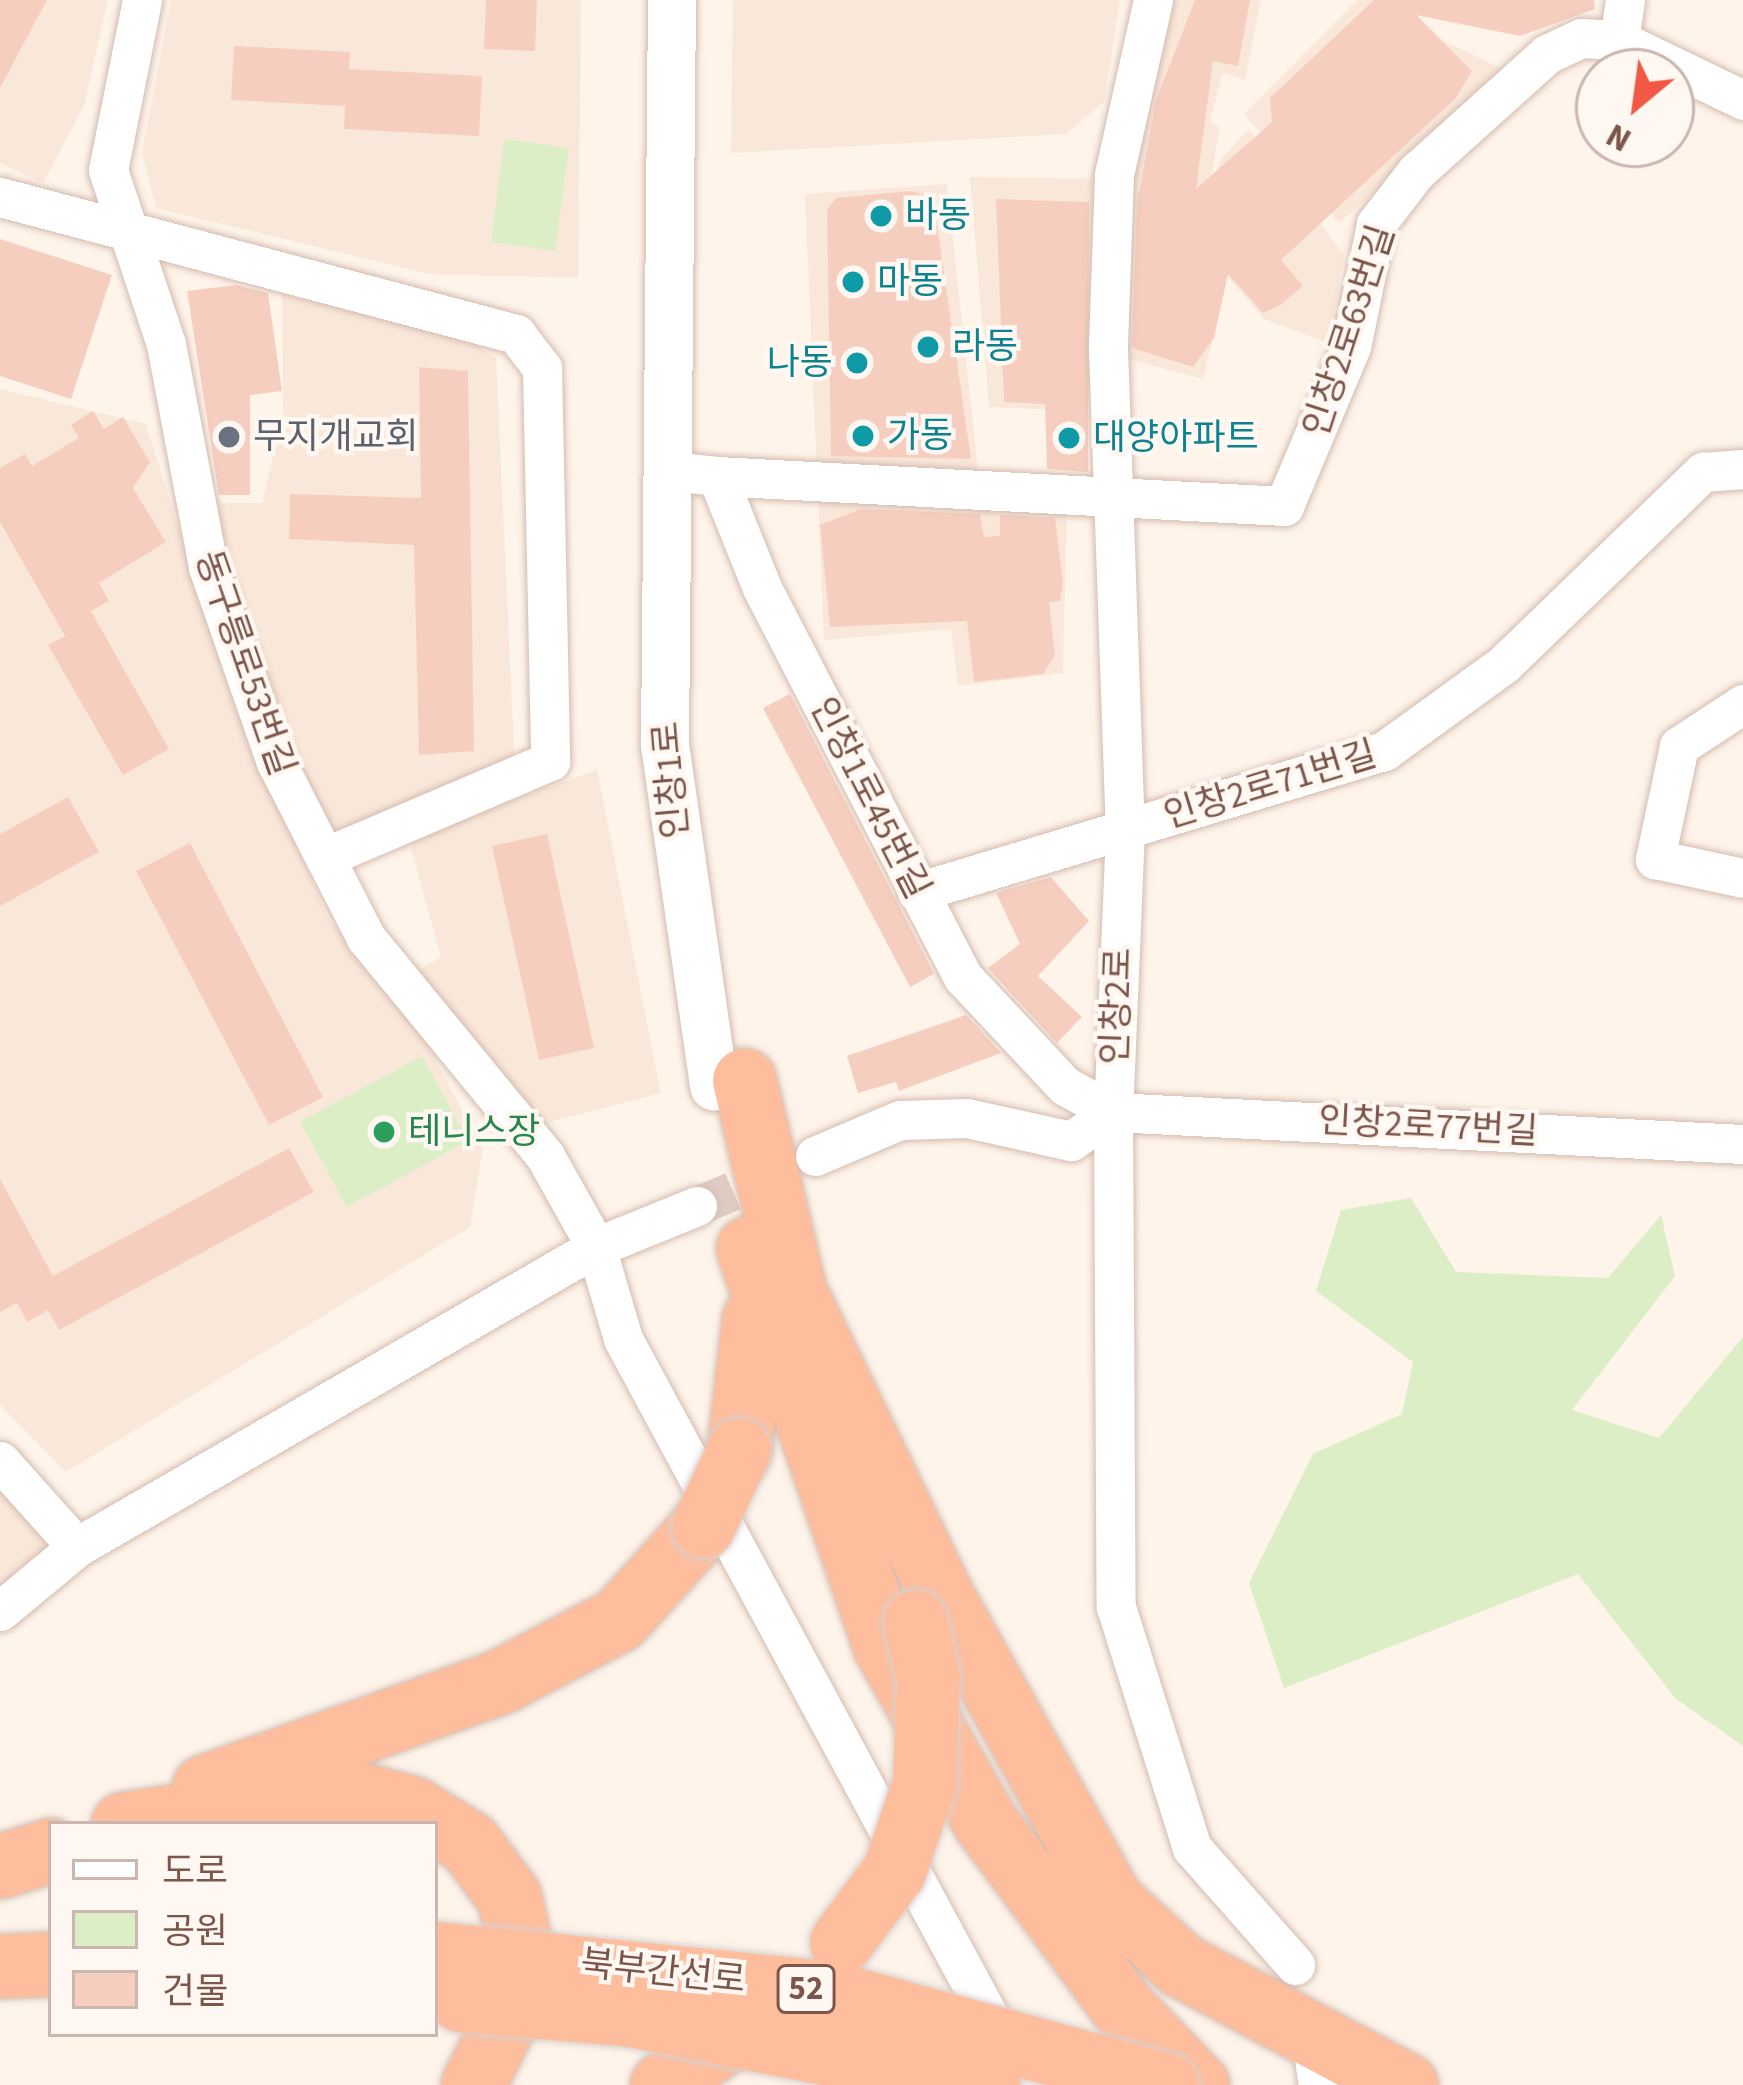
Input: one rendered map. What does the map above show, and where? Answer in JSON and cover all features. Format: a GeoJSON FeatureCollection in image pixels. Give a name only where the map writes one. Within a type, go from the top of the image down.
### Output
{"type":"FeatureCollection","features":[{"type":"Feature","properties":{"kind":"highway"},"geometry":{"type":"LineString","coordinates":[[138,1818],[267,1757],[521,1671],[619,1619],[703,1526],[739,1450],[755,1325],[729,1084]]}},
{"type":"Feature","properties":{"kind":"highway"},"geometry":{"type":"LineString","coordinates":[[662,2085],[755,2023],[842,1942],[894,1871],[924,1783],[928,1678],[915,1621],[794,1291],[729,1084]]}},
{"type":"Feature","properties":{"kind":"highway"},"geometry":{"type":"LineString","coordinates":[[748,1248],[884,1644],[1054,1919],[1197,2085]]}},
{"type":"Feature","properties":{"kind":"highway"},"geometry":{"type":"LineString","coordinates":[[794,1291],[942,1597],[1112,1902],[1181,1965],[1406,2085]]}},
{"type":"Feature","properties":{"kind":"highway"},"geometry":{"type":"LineString","coordinates":[[138,1818],[348,1790],[412,1808],[433,1821]]}},
{"type":"Feature","properties":{"kind":"highway"},"geometry":{"type":"LineString","coordinates":[[438,1824],[469,1843],[509,1897],[527,1976],[472,2085]]}},
{"type":"Feature","properties":{"kind":"highway"},"geometry":{"type":"LineString","coordinates":[[0,1866],[48,1851]]}},
{"type":"Feature","properties":{"kind":"highway"},"geometry":{"type":"LineString","coordinates":[[0,1966],[48,1964]]}},
{"type":"Feature","properties":{"kind":"highway","name":"북부간선로"},"geometry":{"type":"LineString","coordinates":[[443,1984],[632,2015],[988,2085]]}},
{"type":"Feature","properties":{"kind":"highway","name":"북부간선로"},"geometry":{"type":"LineString","coordinates":[[443,1984],[829,1992],[1166,2085]]}},
{"type":"Feature","properties":{"kind":"highway"},"geometry":{"type":"LineString","coordinates":[[0,2009],[48,2006]]}},
{"type":"Feature","properties":{"kind":"street","name":"동구릉로53번길"},"geometry":{"type":"LineString","coordinates":[[142,0],[107,170],[134,230],[208,567],[275,762],[367,938],[545,1156],[596,1246],[622,1339],[993,2009],[1017,2085]]}},
{"type":"Feature","properties":{"kind":"street","name":"인창1로"},"geometry":{"type":"LineString","coordinates":[[672,0],[665,745],[729,1084]]}},
{"type":"Feature","properties":{"kind":"street","name":"인창2로"},"geometry":{"type":"LineString","coordinates":[[1153,0],[1113,190],[1125,830],[1113,1112],[1122,1640],[1192,1848],[1295,1965]]}},
{"type":"Feature","properties":{"kind":"street"},"geometry":{"type":"LineString","coordinates":[[1625,0],[1618,40],[1743,100]]}},
{"type":"Feature","properties":{"kind":"street","name":"인창2로63번길"},"geometry":{"type":"LineString","coordinates":[[1119,502],[1269,509],[1291,501],[1351,347],[1376,224],[1416,172],[1547,54],[1582,38],[1618,40]]}},
{"type":"Feature","properties":{"kind":"street"},"geometry":{"type":"LineString","coordinates":[[0,197],[516,334],[542,368],[550,761],[325,857]]}},
{"type":"Feature","properties":{"kind":"street","name":"인창2로71번길"},"geometry":{"type":"LineString","coordinates":[[917,892],[1384,752],[1504,664],[1703,472],[1743,469]]}},
{"type":"Feature","properties":{"kind":"street"},"geometry":{"type":"LineString","coordinates":[[669,471],[1119,502]]}},
{"type":"Feature","properties":{"kind":"street","name":"인창1로45번길"},"geometry":{"type":"LineString","coordinates":[[717,476],[917,892],[987,1009],[1065,1086],[1113,1112]]}},
{"type":"Feature","properties":{"kind":"street"},"geometry":{"type":"LineString","coordinates":[[1743,704],[1679,746],[1655,859],[1743,878]]}},
{"type":"Feature","properties":{"kind":"street"},"geometry":{"type":"LineString","coordinates":[[815,1156],[900,1120],[967,1118],[1071,1141],[1113,1112]]}},
{"type":"Feature","properties":{"kind":"street","name":"인창2로77번길"},"geometry":{"type":"LineString","coordinates":[[1113,1112],[1743,1144]]}},
{"type":"Feature","properties":{"kind":"street"},"geometry":{"type":"LineString","coordinates":[[0,1611],[77,1547],[596,1246],[697,1206]]}},
{"type":"Feature","properties":{"kind":"street"},"geometry":{"type":"LineString","coordinates":[[0,1461],[77,1547]]}},
{"type":"Feature","properties":{"kind":"shaded area"},"geometry":{"type":"Polygon","coordinates":[[[0,0],[108,0],[84,106],[43,183],[0,163],[0,0]]]}},
{"type":"Feature","properties":{"kind":"shaded area"},"geometry":{"type":"Polygon","coordinates":[[[171,0],[581,0],[578,278],[429,274],[156,208],[142,153],[171,0]]]}},
{"type":"Feature","properties":{"kind":"shaded area"},"geometry":{"type":"Polygon","coordinates":[[[733,0],[1120,0],[1104,102],[1066,134],[731,153],[733,0]]]}},
{"type":"Feature","properties":{"kind":"shaded area"},"geometry":{"type":"Polygon","coordinates":[[[1163,0],[1261,0],[1245,80],[1223,73],[1210,121],[1220,128],[1199,243],[1220,160],[1249,129],[1344,255],[1328,343],[1264,319],[1200,245],[1226,284],[1203,379],[1119,357],[1123,395],[1060,399],[1058,410],[989,407],[970,177],[1127,179],[1163,0]]]}},
{"type":"Feature","properties":{"kind":"shaded area"},"geometry":{"type":"Polygon","coordinates":[[[1357,0],[1403,0],[1442,40],[1511,73],[1339,223],[1244,114],[1357,0]]]}},
{"type":"Feature","properties":{"kind":"shaded area"},"geometry":{"type":"Polygon","coordinates":[[[947,184],[981,498],[1067,503],[1063,673],[958,686],[951,629],[824,640],[805,194],[947,184]]]}},
{"type":"Feature","properties":{"kind":"shaded area"},"geometry":{"type":"Polygon","coordinates":[[[282,294],[463,337],[496,358],[515,768],[331,844],[206,503],[262,503],[283,415],[282,294]]]}},
{"type":"Feature","properties":{"kind":"shaded area"},"geometry":{"type":"Polygon","coordinates":[[[0,389],[146,424],[234,706],[328,918],[424,1039],[483,1148],[470,1227],[66,1472],[0,1405],[0,389]]]}},
{"type":"Feature","properties":{"kind":"shaded area"},"geometry":{"type":"Polygon","coordinates":[[[597,770],[661,1093],[534,1126],[416,972],[441,957],[408,838],[597,770]]]}},
{"type":"Feature","properties":{"kind":"shaded area"},"geometry":{"type":"Polygon","coordinates":[[[0,1483],[63,1552],[0,1613],[0,1483]]]}},
{"type":"Feature","properties":{"kind":"green space"},"geometry":{"type":"Polygon","coordinates":[[[504,139],[569,148],[555,251],[491,242],[504,139]]]}},
{"type":"Feature","properties":{"kind":"green space","name":"테니스장"},"geometry":{"type":"Polygon","coordinates":[[[422,1056],[468,1141],[347,1207],[300,1122],[422,1056]]]}},
{"type":"Feature","properties":{"kind":"green space"},"geometry":{"type":"Polygon","coordinates":[[[1411,1198],[1456,1272],[1608,1278],[1661,1215],[1675,1276],[1572,1410],[1659,1438],[1743,1337],[1743,1746],[1675,1698],[1578,1574],[1284,1688],[1249,1583],[1313,1454],[1402,1414],[1413,1362],[1316,1291],[1341,1210],[1411,1198]]]}},
{"type":"Feature","properties":{"kind":"building"},"geometry":{"type":"Polygon","coordinates":[[[0,0],[47,0],[0,88],[0,0]]]}},
{"type":"Feature","properties":{"kind":"building"},"geometry":{"type":"Polygon","coordinates":[[[486,0],[537,0],[535,51],[484,49],[486,0]]]}},
{"type":"Feature","properties":{"kind":"building"},"geometry":{"type":"Polygon","coordinates":[[[1195,0],[1250,0],[1238,66],[1213,61],[1196,189],[1272,122],[1270,98],[1374,0],[1594,0],[1595,9],[1520,36],[1416,15],[1472,71],[1455,99],[1281,260],[1303,286],[1280,305],[1263,313],[1228,274],[1214,338],[1193,367],[1132,348],[1137,204],[1156,100],[1195,0]]]}},
{"type":"Feature","properties":{"kind":"building"},"geometry":{"type":"Polygon","coordinates":[[[234,46],[350,52],[349,69],[482,76],[479,136],[344,129],[345,106],[231,100],[234,46]]]}},
{"type":"Feature","properties":{"kind":"building"},"geometry":{"type":"Polygon","coordinates":[[[911,191],[933,197],[971,459],[831,456],[827,210],[836,198],[911,191]]]}},
{"type":"Feature","properties":{"kind":"building"},"geometry":{"type":"Polygon","coordinates":[[[996,199],[1089,202],[1088,472],[1047,469],[1045,404],[1004,402],[996,199]]]}},
{"type":"Feature","properties":{"kind":"building"},"geometry":{"type":"Polygon","coordinates":[[[0,239],[112,275],[71,399],[0,376],[0,239]]]}},
{"type":"Feature","properties":{"kind":"building"},"geometry":{"type":"Polygon","coordinates":[[[236,285],[268,293],[282,391],[250,395],[250,495],[219,495],[187,291],[236,285]]]}},
{"type":"Feature","properties":{"kind":"building"},"geometry":{"type":"Polygon","coordinates":[[[419,367],[468,371],[474,751],[419,755],[414,545],[289,539],[290,494],[421,498],[419,367]]]}},
{"type":"Feature","properties":{"kind":"building"},"geometry":{"type":"Polygon","coordinates":[[[93,411],[104,429],[123,417],[150,462],[133,488],[166,542],[99,583],[109,601],[91,611],[169,749],[123,775],[48,645],[65,636],[0,522],[0,468],[25,454],[32,466],[79,438],[71,425],[93,411]]]}},
{"type":"Feature","properties":{"kind":"building"},"geometry":{"type":"Polygon","coordinates":[[[861,509],[980,514],[984,537],[1000,536],[1000,515],[1055,518],[1063,582],[1060,601],[1049,602],[1055,656],[1043,674],[974,682],[967,621],[830,627],[820,525],[861,509]]]}},
{"type":"Feature","properties":{"kind":"building"},"geometry":{"type":"Polygon","coordinates":[[[790,694],[934,974],[910,987],[763,708],[790,694]]]}},
{"type":"Feature","properties":{"kind":"building"},"geometry":{"type":"Polygon","coordinates":[[[68,797],[99,852],[0,906],[0,834],[68,797]]]}},
{"type":"Feature","properties":{"kind":"building"},"geometry":{"type":"Polygon","coordinates":[[[547,834],[594,1048],[539,1060],[492,846],[547,834]]]}},
{"type":"Feature","properties":{"kind":"building"},"geometry":{"type":"Polygon","coordinates":[[[190,843],[323,1097],[269,1125],[136,871],[190,843]]]}},
{"type":"Feature","properties":{"kind":"building"},"geometry":{"type":"Polygon","coordinates":[[[1051,877],[1089,921],[1038,976],[1082,1017],[1057,1043],[988,968],[1020,944],[996,893],[1051,877]]]}},
{"type":"Feature","properties":{"kind":"building"},"geometry":{"type":"Polygon","coordinates":[[[966,1015],[1001,1053],[899,1091],[896,1082],[858,1093],[847,1056],[966,1015]]]}},
{"type":"Feature","properties":{"kind":"building"},"geometry":{"type":"Polygon","coordinates":[[[289,1148],[314,1192],[59,1330],[48,1310],[27,1322],[17,1303],[0,1312],[0,1179],[53,1276],[289,1148]]]}},
{"type":"Feature","properties":{"kind":"tunnel"},"geometry":{"type":"LineString","coordinates":[[697,1206],[782,1170]]}},
{"type":"Feature","properties":{"kind":"place","name":"바동"},"geometry":{"type":"Point","coordinates":[881,216]}},
{"type":"Feature","properties":{"kind":"place","name":"마동"},"geometry":{"type":"Point","coordinates":[853,282]}},
{"type":"Feature","properties":{"kind":"place","name":"라동"},"geometry":{"type":"Point","coordinates":[928,347]}},
{"type":"Feature","properties":{"kind":"place","name":"나동"},"geometry":{"type":"Point","coordinates":[857,363]}},
{"type":"Feature","properties":{"kind":"place","name":"가동"},"geometry":{"type":"Point","coordinates":[863,436]}},
{"type":"Feature","properties":{"kind":"place","name":"무지개교회"},"geometry":{"type":"Point","coordinates":[229,437]}},
{"type":"Feature","properties":{"kind":"place","name":"대양아파트"},"geometry":{"type":"Point","coordinates":[1069,438]}},
{"type":"Feature","properties":{"kind":"place","name":"테니스장"},"geometry":{"type":"Point","coordinates":[384,1132]}}]}
